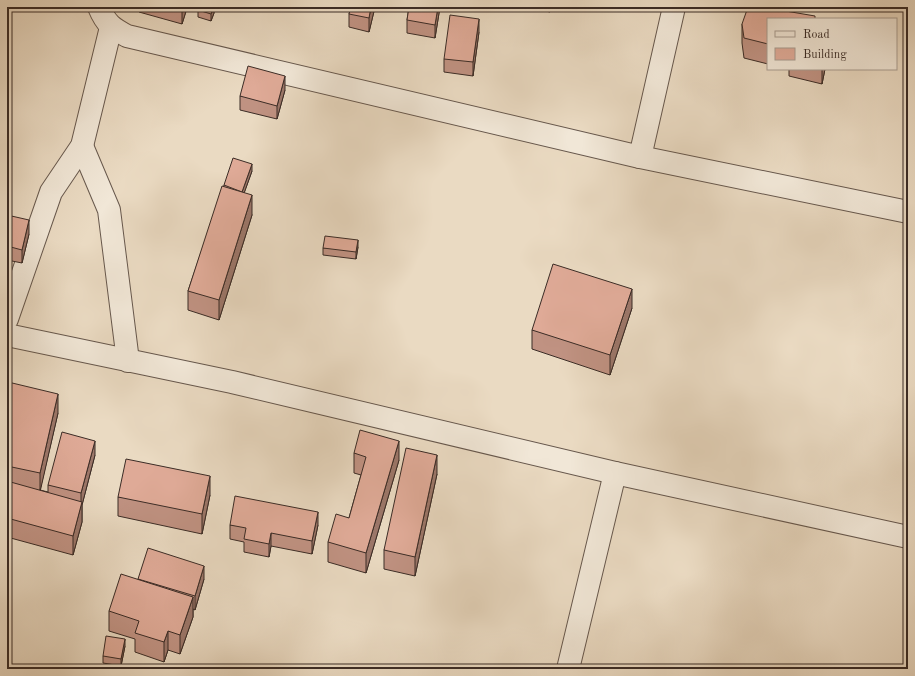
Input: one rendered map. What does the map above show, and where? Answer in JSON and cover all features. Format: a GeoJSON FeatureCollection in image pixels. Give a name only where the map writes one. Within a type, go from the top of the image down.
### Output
{"type":"FeatureCollection","features":[{"type":"Feature","properties":{"kind":"street"},"geometry":{"type":"LineString","coordinates":[[99,7],[103,17],[111,27],[128,36],[640,157],[908,212]]}},
{"type":"Feature","properties":{"kind":"street"},"geometry":{"type":"LineString","coordinates":[[640,157],[674,7]]}},
{"type":"Feature","properties":{"kind":"street"},"geometry":{"type":"LineString","coordinates":[[7,319],[51,192],[82,146],[111,27]]}},
{"type":"Feature","properties":{"kind":"street"},"geometry":{"type":"LineString","coordinates":[[82,146],[109,210],[128,361]]}},
{"type":"Feature","properties":{"kind":"street"},"geometry":{"type":"LineString","coordinates":[[7,335],[232,382],[615,473],[908,537]]}},
{"type":"Feature","properties":{"kind":"street"},"geometry":{"type":"LineString","coordinates":[[568,669],[615,473]]}},
{"type":"Feature","properties":{"kind":"building"},"geometry":{"type":"Polygon","coordinates":[[[169,7],[183,7],[182,11],[169,7]]]}},
{"type":"Feature","properties":{"kind":"building"},"geometry":{"type":"Polygon","coordinates":[[[199,7],[214,7],[211,14],[198,10],[199,7]]]}},
{"type":"Feature","properties":{"kind":"building"},"geometry":{"type":"Polygon","coordinates":[[[351,7],[371,7],[369,18],[349,14],[351,7]]]}},
{"type":"Feature","properties":{"kind":"building"},"geometry":{"type":"Polygon","coordinates":[[[409,7],[438,7],[435,25],[407,20],[409,7]]]}},
{"type":"Feature","properties":{"kind":"building"},"geometry":{"type":"Polygon","coordinates":[[[748,7],[762,7],[815,16],[815,18],[767,18],[767,44],[744,38],[742,24],[748,7]]]}},
{"type":"Feature","properties":{"kind":"building"},"geometry":{"type":"Polygon","coordinates":[[[450,15],[479,19],[473,62],[444,59],[450,15]]]}},
{"type":"Feature","properties":{"kind":"building"},"geometry":{"type":"Polygon","coordinates":[[[248,66],[285,76],[277,106],[240,96],[248,66]]]}},
{"type":"Feature","properties":{"kind":"building"},"geometry":{"type":"Polygon","coordinates":[[[233,158],[252,164],[242,192],[224,185],[233,158]]]}},
{"type":"Feature","properties":{"kind":"building"},"geometry":{"type":"Polygon","coordinates":[[[222,186],[252,195],[219,300],[188,291],[222,186]]]}},
{"type":"Feature","properties":{"kind":"building"},"geometry":{"type":"Polygon","coordinates":[[[7,215],[29,220],[22,250],[7,246],[7,215]]]}},
{"type":"Feature","properties":{"kind":"building"},"geometry":{"type":"Polygon","coordinates":[[[325,236],[358,240],[356,252],[323,248],[325,236]]]}},
{"type":"Feature","properties":{"kind":"building"},"geometry":{"type":"Polygon","coordinates":[[[553,264],[632,289],[610,355],[532,330],[553,264]]]}},
{"type":"Feature","properties":{"kind":"building"},"geometry":{"type":"Polygon","coordinates":[[[8,382],[58,394],[40,473],[7,466],[8,382]]]}},
{"type":"Feature","properties":{"kind":"building"},"geometry":{"type":"Polygon","coordinates":[[[360,430],[399,441],[366,553],[328,542],[336,514],[349,518],[366,457],[354,453],[360,430]]]}},
{"type":"Feature","properties":{"kind":"building"},"geometry":{"type":"Polygon","coordinates":[[[62,432],[95,441],[81,493],[48,485],[62,432]]]}},
{"type":"Feature","properties":{"kind":"building"},"geometry":{"type":"Polygon","coordinates":[[[406,448],[437,455],[415,557],[384,550],[406,448]]]}},
{"type":"Feature","properties":{"kind":"building"},"geometry":{"type":"Polygon","coordinates":[[[126,459],[210,476],[202,514],[118,497],[126,459]]]}},
{"type":"Feature","properties":{"kind":"building"},"geometry":{"type":"Polygon","coordinates":[[[7,481],[82,502],[73,536],[7,518],[7,481]]]}},
{"type":"Feature","properties":{"kind":"building"},"geometry":{"type":"Polygon","coordinates":[[[235,496],[318,512],[312,541],[271,533],[269,544],[244,539],[246,528],[230,525],[235,496]]]}},
{"type":"Feature","properties":{"kind":"building"},"geometry":{"type":"Polygon","coordinates":[[[148,548],[204,566],[195,596],[138,579],[148,548]]]}},
{"type":"Feature","properties":{"kind":"building"},"geometry":{"type":"Polygon","coordinates":[[[121,574],[193,597],[180,635],[168,631],[164,642],[135,633],[139,621],[109,611],[121,574]]]}},
{"type":"Feature","properties":{"kind":"building"},"geometry":{"type":"Polygon","coordinates":[[[106,636],[125,639],[121,659],[103,656],[106,636]]]}}]}
